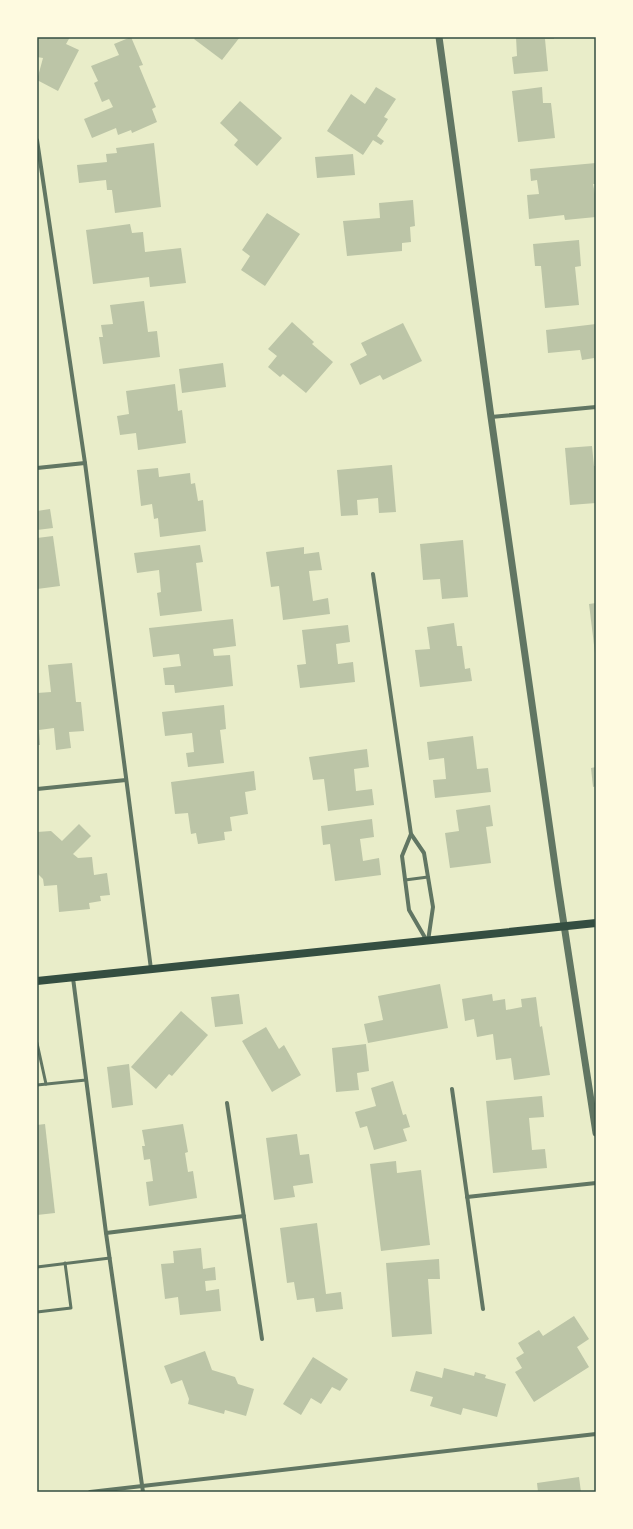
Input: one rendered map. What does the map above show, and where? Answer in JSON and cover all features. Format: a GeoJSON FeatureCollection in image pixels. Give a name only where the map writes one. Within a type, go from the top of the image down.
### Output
{"type":"FeatureCollection","features":[{"type":"Feature","properties":{"kind":"main road"},"geometry":{"type":"LineString","coordinates":[[37,982],[151,968],[596,924]]}},
{"type":"Feature","properties":{"kind":"street"},"geometry":{"type":"LineString","coordinates":[[439,37],[491,417],[564,927],[596,1133]]}},
{"type":"Feature","properties":{"kind":"street"},"geometry":{"type":"LineString","coordinates":[[37,140],[85,464],[151,968]]}},
{"type":"Feature","properties":{"kind":"street"},"geometry":{"type":"LineString","coordinates":[[491,417],[596,408]]}},
{"type":"Feature","properties":{"kind":"street"},"geometry":{"type":"LineString","coordinates":[[37,468],[85,464]]}},
{"type":"Feature","properties":{"kind":"street"},"geometry":{"type":"LineString","coordinates":[[373,574],[411,834],[424,853],[433,907],[428,941]]}},
{"type":"Feature","properties":{"kind":"street"},"geometry":{"type":"LineString","coordinates":[[37,789],[126,780]]}},
{"type":"Feature","properties":{"kind":"street"},"geometry":{"type":"LineString","coordinates":[[411,834],[402,856],[409,910],[428,941]]}},
{"type":"Feature","properties":{"kind":"street"},"geometry":{"type":"LineString","coordinates":[[73,978],[106,1233],[143,1492]]}},
{"type":"Feature","properties":{"kind":"street"},"geometry":{"type":"LineString","coordinates":[[452,1089],[483,1310]]}},
{"type":"Feature","properties":{"kind":"street"},"geometry":{"type":"LineString","coordinates":[[227,1103],[262,1339]]}},
{"type":"Feature","properties":{"kind":"street"},"geometry":{"type":"LineString","coordinates":[[467,1197],[596,1183]]}},
{"type":"Feature","properties":{"kind":"street"},"geometry":{"type":"LineString","coordinates":[[106,1233],[244,1216]]}},
{"type":"Feature","properties":{"kind":"street"},"geometry":{"type":"LineString","coordinates":[[90,1492],[596,1434]]}},
{"type":"Feature","properties":{"kind":"lane"},"geometry":{"type":"LineString","coordinates":[[405,880],[428,877]]}},
{"type":"Feature","properties":{"kind":"lane"},"geometry":{"type":"LineString","coordinates":[[37,1043],[46,1084]]}},
{"type":"Feature","properties":{"kind":"lane"},"geometry":{"type":"LineString","coordinates":[[37,1085],[86,1080]]}},
{"type":"Feature","properties":{"kind":"lane"},"geometry":{"type":"LineString","coordinates":[[37,1267],[110,1258]]}},
{"type":"Feature","properties":{"kind":"lane"},"geometry":{"type":"LineString","coordinates":[[37,1312],[71,1308],[65,1264]]}},
{"type":"Feature","properties":{"kind":"building"},"geometry":{"type":"Polygon","coordinates":[[[37,37],[70,37],[66,44],[79,50],[58,91],[37,80],[43,58],[37,57],[37,37]]]}},
{"type":"Feature","properties":{"kind":"building"},"geometry":{"type":"Polygon","coordinates":[[[131,37],[143,65],[139,66],[156,107],[152,109],[157,122],[132,133],[131,130],[118,135],[116,128],[92,138],[84,119],[113,107],[109,99],[102,102],[94,83],[98,81],[91,66],[119,55],[114,44],[131,37]]]}},
{"type":"Feature","properties":{"kind":"building"},"geometry":{"type":"Polygon","coordinates":[[[196,37],[240,37],[222,60],[194,39],[196,37]]]}},
{"type":"Feature","properties":{"kind":"building"},"geometry":{"type":"Polygon","coordinates":[[[516,37],[554,37],[554,39],[545,39],[548,71],[514,74],[512,57],[517,56],[516,37]]]}},
{"type":"Feature","properties":{"kind":"building"},"geometry":{"type":"Polygon","coordinates":[[[376,87],[396,99],[384,117],[388,119],[377,136],[384,141],[381,145],[373,140],[363,155],[327,131],[351,94],[365,104],[376,87]]]}},
{"type":"Feature","properties":{"kind":"building"},"geometry":{"type":"Polygon","coordinates":[[[542,87],[543,103],[551,103],[555,138],[518,142],[512,91],[542,87]]]}},
{"type":"Feature","properties":{"kind":"building"},"geometry":{"type":"Polygon","coordinates":[[[240,101],[282,138],[257,166],[234,145],[238,140],[220,123],[240,101]]]}},
{"type":"Feature","properties":{"kind":"building"},"geometry":{"type":"Polygon","coordinates":[[[154,143],[161,207],[115,213],[112,190],[107,190],[106,180],[79,183],[77,165],[107,162],[106,154],[117,153],[116,148],[154,143]]]}},
{"type":"Feature","properties":{"kind":"building"},"geometry":{"type":"Polygon","coordinates":[[[353,154],[355,175],[317,178],[315,157],[353,154]]]}},
{"type":"Feature","properties":{"kind":"building"},"geometry":{"type":"Polygon","coordinates":[[[596,163],[596,184],[593,184],[596,194],[596,217],[565,220],[564,215],[529,219],[527,195],[539,194],[537,180],[531,181],[530,169],[596,163]]]}},
{"type":"Feature","properties":{"kind":"building"},"geometry":{"type":"Polygon","coordinates":[[[413,200],[415,226],[410,227],[411,242],[402,243],[402,251],[347,256],[343,221],[380,218],[379,203],[413,200]]]}},
{"type":"Feature","properties":{"kind":"building"},"geometry":{"type":"Polygon","coordinates":[[[267,213],[300,234],[265,286],[241,270],[250,256],[242,250],[267,213]]]}},
{"type":"Feature","properties":{"kind":"building"},"geometry":{"type":"Polygon","coordinates":[[[130,224],[132,233],[143,232],[145,252],[181,248],[186,283],[150,287],[149,277],[93,284],[86,230],[130,224]]]}},
{"type":"Feature","properties":{"kind":"building"},"geometry":{"type":"Polygon","coordinates":[[[579,240],[581,266],[575,267],[579,305],[545,308],[541,266],[535,266],[533,244],[579,240]]]}},
{"type":"Feature","properties":{"kind":"building"},"geometry":{"type":"Polygon","coordinates":[[[144,301],[148,332],[157,331],[160,357],[103,364],[99,337],[103,337],[101,325],[113,324],[110,305],[144,301]]]}},
{"type":"Feature","properties":{"kind":"building"},"geometry":{"type":"Polygon","coordinates":[[[292,322],[314,342],[312,344],[333,362],[306,393],[283,374],[280,377],[268,367],[277,356],[268,349],[292,322]]]}},
{"type":"Feature","properties":{"kind":"building"},"geometry":{"type":"Polygon","coordinates":[[[403,323],[422,361],[383,380],[380,375],[360,385],[350,364],[367,355],[361,343],[403,323]]]}},
{"type":"Feature","properties":{"kind":"building"},"geometry":{"type":"Polygon","coordinates":[[[596,324],[596,365],[594,358],[582,360],[580,350],[548,353],[546,330],[596,324]]]}},
{"type":"Feature","properties":{"kind":"building"},"geometry":{"type":"Polygon","coordinates":[[[223,363],[226,387],[182,393],[179,369],[223,363]]]}},
{"type":"Feature","properties":{"kind":"building"},"geometry":{"type":"Polygon","coordinates":[[[175,384],[178,411],[182,410],[186,443],[138,450],[136,433],[120,435],[117,416],[129,414],[126,391],[175,384]]]}},
{"type":"Feature","properties":{"kind":"building"},"geometry":{"type":"Polygon","coordinates":[[[592,446],[594,466],[596,466],[596,503],[570,505],[565,448],[592,446]]]}},
{"type":"Feature","properties":{"kind":"building"},"geometry":{"type":"Polygon","coordinates":[[[392,465],[396,512],[379,513],[378,498],[357,500],[358,515],[341,516],[337,470],[392,465]]]}},
{"type":"Feature","properties":{"kind":"building"},"geometry":{"type":"Polygon","coordinates":[[[158,468],[159,477],[190,473],[191,484],[195,483],[198,501],[203,500],[206,531],[160,537],[158,518],[154,519],[152,504],[141,506],[137,470],[158,468]]]}},
{"type":"Feature","properties":{"kind":"building"},"geometry":{"type":"Polygon","coordinates":[[[50,509],[53,528],[37,530],[37,511],[50,509]]]}},
{"type":"Feature","properties":{"kind":"building"},"geometry":{"type":"Polygon","coordinates":[[[53,536],[60,586],[37,589],[37,538],[53,536]]]}},
{"type":"Feature","properties":{"kind":"building"},"geometry":{"type":"Polygon","coordinates":[[[463,540],[468,597],[442,599],[440,579],[423,580],[420,544],[463,540]]]}},
{"type":"Feature","properties":{"kind":"building"},"geometry":{"type":"Polygon","coordinates":[[[200,545],[203,562],[196,563],[202,611],[160,616],[157,593],[161,592],[159,570],[137,573],[134,553],[200,545]]]}},
{"type":"Feature","properties":{"kind":"building"},"geometry":{"type":"Polygon","coordinates":[[[304,547],[304,554],[319,552],[322,570],[309,571],[313,601],[328,598],[330,614],[283,620],[279,586],[271,587],[266,552],[304,547]]]}},
{"type":"Feature","properties":{"kind":"building"},"geometry":{"type":"Polygon","coordinates":[[[596,603],[596,652],[595,653],[589,604],[596,603]]]}},
{"type":"Feature","properties":{"kind":"building"},"geometry":{"type":"Polygon","coordinates":[[[233,619],[236,646],[213,649],[214,656],[230,655],[233,686],[175,693],[174,685],[165,685],[163,668],[181,666],[179,654],[153,657],[149,628],[233,619]]]}},
{"type":"Feature","properties":{"kind":"building"},"geometry":{"type":"Polygon","coordinates":[[[454,623],[457,646],[462,646],[465,669],[470,668],[472,681],[420,687],[415,650],[430,649],[427,627],[454,623]]]}},
{"type":"Feature","properties":{"kind":"building"},"geometry":{"type":"Polygon","coordinates":[[[348,625],[350,642],[336,644],[338,664],[353,662],[355,682],[300,688],[297,665],[306,664],[302,630],[348,625]]]}},
{"type":"Feature","properties":{"kind":"building"},"geometry":{"type":"Polygon","coordinates":[[[72,663],[76,702],[81,702],[84,731],[69,732],[71,748],[56,750],[54,728],[39,730],[40,745],[37,745],[37,693],[51,692],[48,665],[72,663]]]}},
{"type":"Feature","properties":{"kind":"building"},"geometry":{"type":"Polygon","coordinates":[[[224,705],[226,729],[220,730],[224,763],[188,767],[186,753],[194,752],[192,733],[165,736],[162,712],[224,705]]]}},
{"type":"Feature","properties":{"kind":"building"},"geometry":{"type":"Polygon","coordinates":[[[473,736],[477,769],[488,768],[491,792],[435,798],[433,780],[446,779],[444,758],[429,760],[427,742],[473,736]]]}},
{"type":"Feature","properties":{"kind":"building"},"geometry":{"type":"Polygon","coordinates":[[[367,749],[369,767],[354,769],[356,791],[372,789],[374,805],[328,811],[324,779],[313,780],[309,757],[367,749]]]}},
{"type":"Feature","properties":{"kind":"building"},"geometry":{"type":"Polygon","coordinates":[[[596,767],[596,786],[593,787],[591,768],[596,767]]]}},
{"type":"Feature","properties":{"kind":"building"},"geometry":{"type":"Polygon","coordinates":[[[254,771],[256,790],[245,792],[248,814],[230,817],[232,831],[224,832],[225,840],[198,844],[196,833],[191,834],[188,813],[175,814],[171,782],[254,771]]]}},
{"type":"Feature","properties":{"kind":"building"},"geometry":{"type":"Polygon","coordinates":[[[490,805],[493,826],[486,827],[491,863],[450,868],[445,833],[459,831],[456,810],[490,805]]]}},
{"type":"Feature","properties":{"kind":"building"},"geometry":{"type":"Polygon","coordinates":[[[372,819],[374,837],[360,839],[363,861],[379,858],[381,875],[335,881],[330,844],[323,845],[321,826],[372,819]]]}},
{"type":"Feature","properties":{"kind":"building"},"geometry":{"type":"Polygon","coordinates":[[[79,824],[91,836],[73,854],[78,858],[92,857],[94,875],[107,873],[110,895],[100,896],[101,901],[89,903],[90,909],[59,912],[57,885],[44,886],[43,879],[38,874],[37,832],[51,831],[62,841],[79,824]]]}},
{"type":"Feature","properties":{"kind":"building"},"geometry":{"type":"Polygon","coordinates":[[[440,984],[448,1028],[368,1043],[364,1024],[383,1020],[378,996],[440,984]]]}},
{"type":"Feature","properties":{"kind":"building"},"geometry":{"type":"Polygon","coordinates":[[[239,994],[243,1024],[215,1027],[211,997],[239,994]]]}},
{"type":"Feature","properties":{"kind":"building"},"geometry":{"type":"Polygon","coordinates":[[[492,994],[493,1001],[505,999],[506,1010],[522,1007],[521,999],[536,997],[540,1027],[542,1026],[550,1075],[514,1080],[511,1058],[496,1060],[493,1034],[477,1037],[474,1019],[465,1021],[462,999],[492,994]]]}},
{"type":"Feature","properties":{"kind":"building"},"geometry":{"type":"Polygon","coordinates":[[[181,1011],[208,1035],[172,1076],[169,1074],[156,1089],[131,1067],[181,1011]]]}},
{"type":"Feature","properties":{"kind":"building"},"geometry":{"type":"Polygon","coordinates":[[[266,1027],[279,1049],[284,1045],[301,1075],[272,1092],[242,1041],[266,1027]]]}},
{"type":"Feature","properties":{"kind":"building"},"geometry":{"type":"Polygon","coordinates":[[[366,1044],[369,1071],[357,1073],[359,1090],[336,1092],[332,1048],[366,1044]]]}},
{"type":"Feature","properties":{"kind":"building"},"geometry":{"type":"Polygon","coordinates":[[[129,1064],[133,1105],[112,1108],[107,1067],[129,1064]]]}},
{"type":"Feature","properties":{"kind":"building"},"geometry":{"type":"Polygon","coordinates":[[[393,1081],[403,1115],[406,1114],[410,1127],[403,1129],[407,1141],[374,1150],[367,1126],[360,1128],[355,1112],[376,1106],[371,1088],[393,1081]]]}},
{"type":"Feature","properties":{"kind":"building"},"geometry":{"type":"Polygon","coordinates":[[[542,1096],[544,1117],[529,1118],[532,1150],[545,1149],[547,1168],[493,1173],[486,1101],[542,1096]]]}},
{"type":"Feature","properties":{"kind":"building"},"geometry":{"type":"Polygon","coordinates":[[[45,1124],[55,1213],[37,1215],[37,1125],[45,1124]]]}},
{"type":"Feature","properties":{"kind":"building"},"geometry":{"type":"Polygon","coordinates":[[[183,1124],[188,1152],[185,1153],[188,1172],[193,1171],[197,1198],[149,1206],[146,1182],[153,1181],[150,1159],[144,1160],[142,1146],[145,1146],[142,1130],[183,1124]]]}},
{"type":"Feature","properties":{"kind":"building"},"geometry":{"type":"Polygon","coordinates":[[[297,1134],[300,1155],[309,1154],[313,1183],[293,1186],[295,1197],[274,1200],[266,1138],[297,1134]]]}},
{"type":"Feature","properties":{"kind":"building"},"geometry":{"type":"Polygon","coordinates":[[[396,1161],[397,1173],[421,1170],[430,1245],[381,1251],[370,1164],[396,1161]]]}},
{"type":"Feature","properties":{"kind":"building"},"geometry":{"type":"Polygon","coordinates":[[[317,1223],[326,1294],[341,1292],[343,1309],[316,1312],[314,1298],[297,1300],[294,1282],[287,1283],[280,1228],[317,1223]]]}},
{"type":"Feature","properties":{"kind":"building"},"geometry":{"type":"Polygon","coordinates":[[[201,1248],[203,1269],[215,1267],[216,1280],[205,1281],[206,1291],[219,1289],[221,1311],[180,1315],[178,1297],[165,1299],[161,1264],[174,1263],[173,1251],[201,1248]]]}},
{"type":"Feature","properties":{"kind":"building"},"geometry":{"type":"Polygon","coordinates":[[[439,1259],[440,1279],[428,1279],[432,1334],[392,1337],[386,1263],[439,1259]]]}},
{"type":"Feature","properties":{"kind":"building"},"geometry":{"type":"Polygon","coordinates":[[[574,1316],[589,1339],[577,1347],[589,1367],[534,1402],[515,1372],[522,1368],[516,1358],[524,1353],[518,1343],[539,1330],[543,1336],[574,1316]]]}},
{"type":"Feature","properties":{"kind":"building"},"geometry":{"type":"Polygon","coordinates":[[[205,1351],[212,1370],[235,1377],[238,1384],[254,1389],[246,1416],[225,1410],[224,1414],[188,1404],[189,1399],[182,1380],[171,1384],[164,1366],[205,1351]]]}},
{"type":"Feature","properties":{"kind":"building"},"geometry":{"type":"Polygon","coordinates":[[[313,1357],[348,1379],[340,1391],[332,1387],[321,1404],[311,1398],[301,1415],[283,1404],[313,1357]]]}},
{"type":"Feature","properties":{"kind":"building"},"geometry":{"type":"Polygon","coordinates":[[[444,1368],[474,1376],[475,1372],[486,1375],[485,1378],[506,1384],[497,1417],[463,1408],[461,1415],[430,1406],[433,1397],[410,1391],[416,1371],[442,1378],[444,1368]]]}},
{"type":"Feature","properties":{"kind":"building"},"geometry":{"type":"Polygon","coordinates":[[[579,1477],[581,1492],[538,1492],[537,1483],[579,1477]]]}}]}
